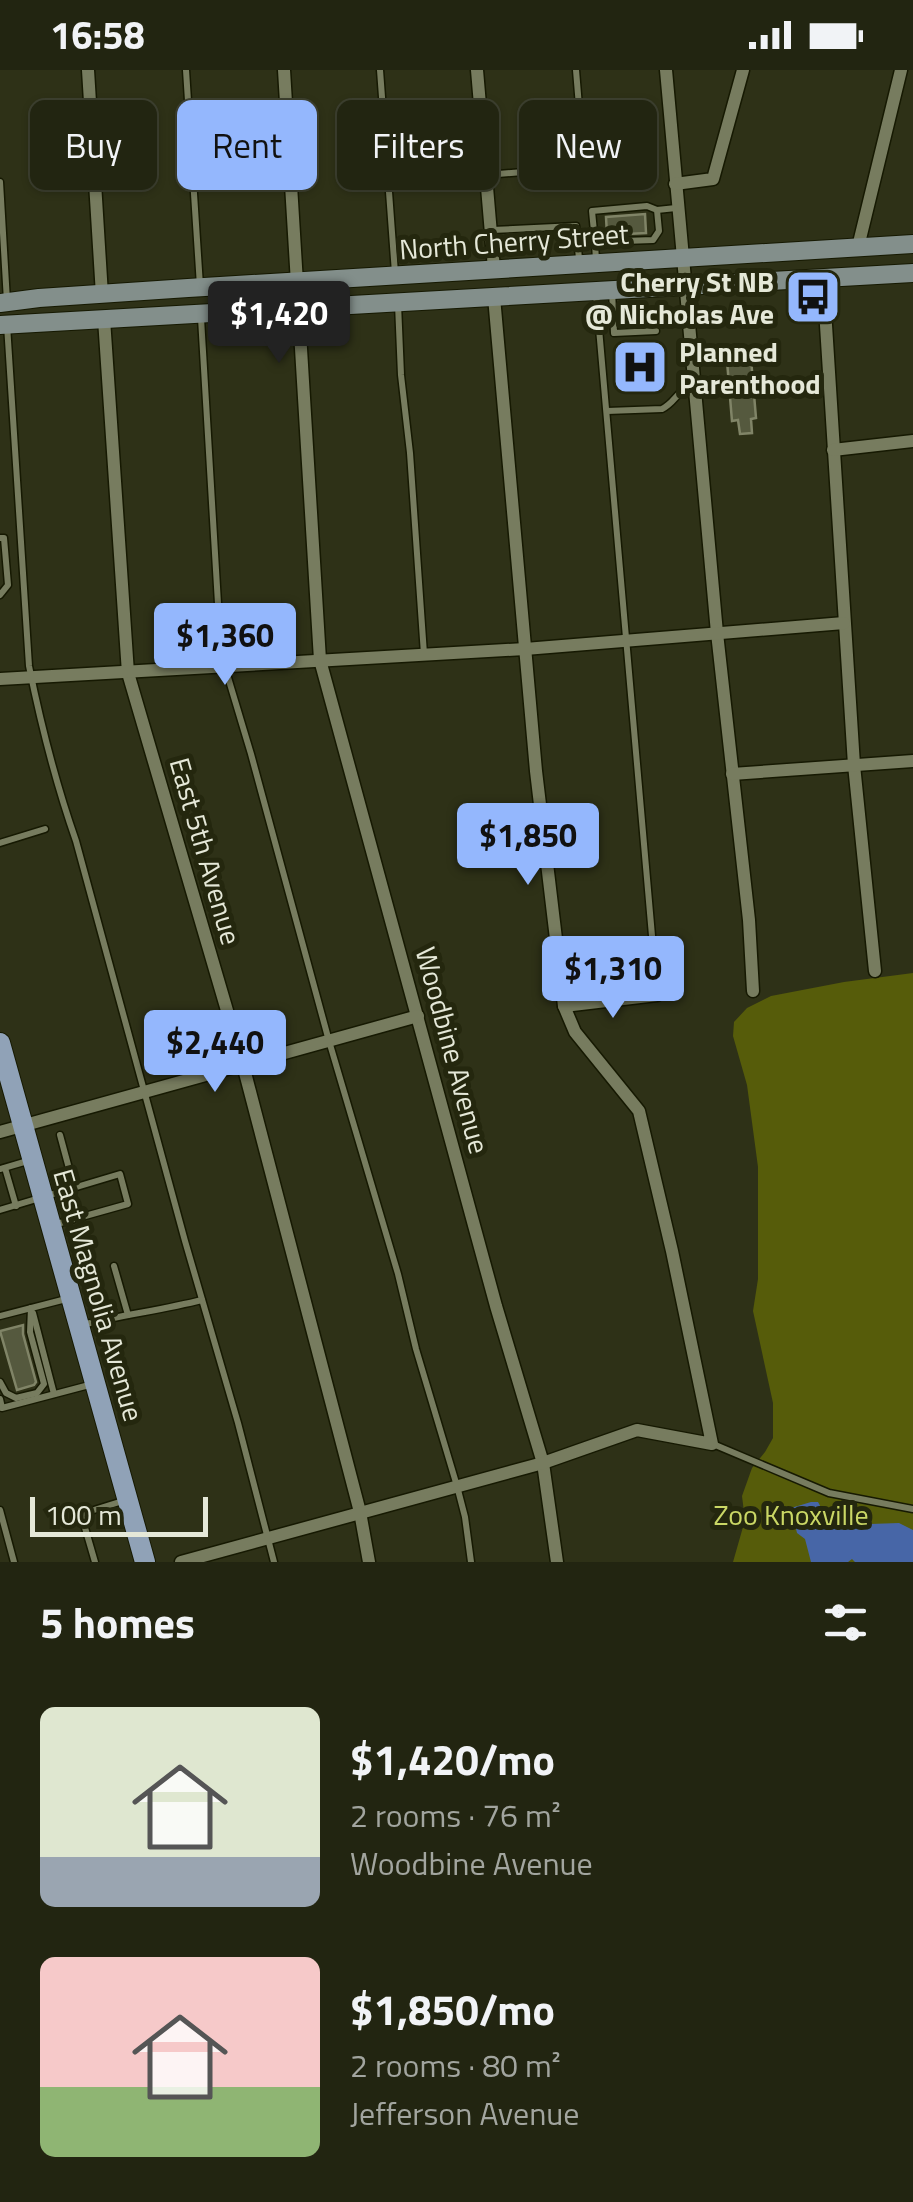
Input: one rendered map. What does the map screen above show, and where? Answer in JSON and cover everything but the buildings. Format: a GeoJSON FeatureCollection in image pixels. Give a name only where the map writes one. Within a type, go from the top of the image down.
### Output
{"type":"FeatureCollection","features":[{"type":"Feature","properties":{"kind":"main road","name":"North Cherry Street"},"geometry":{"type":"LineString","coordinates":[[4,302],[913,244]]}},
{"type":"Feature","properties":{"kind":"main road","name":"North Cherry Street"},"geometry":{"type":"LineString","coordinates":[[3,324],[913,272]]}},
{"type":"Feature","properties":{"kind":"main road","name":"East Magnolia Avenue"},"geometry":{"type":"LineString","coordinates":[[0,1044],[145,1562]]}},
{"type":"Feature","properties":{"kind":"street"},"geometry":{"type":"LineString","coordinates":[[88,70],[102,295]]}},
{"type":"Feature","properties":{"kind":"street","name":"Woodbine Avenue"},"geometry":{"type":"LineString","coordinates":[[284,70],[320,660],[496,1306],[543,1463],[557,1562]]}},
{"type":"Feature","properties":{"kind":"street"},"geometry":{"type":"LineString","coordinates":[[477,70],[480,100]]}},
{"type":"Feature","properties":{"kind":"street"},"geometry":{"type":"LineString","coordinates":[[666,70],[753,991]]}},
{"type":"Feature","properties":{"kind":"street"},"geometry":{"type":"LineString","coordinates":[[675,184],[713,180],[743,70]]}},
{"type":"Feature","properties":{"kind":"street"},"geometry":{"type":"LineString","coordinates":[[858,247],[901,70]]}},
{"type":"Feature","properties":{"kind":"street"},"geometry":{"type":"LineString","coordinates":[[487,190],[494,269]]}},
{"type":"Feature","properties":{"kind":"street"},"geometry":{"type":"LineString","coordinates":[[823,278],[854,765],[875,971]]}},
{"type":"Feature","properties":{"kind":"street"},"geometry":{"type":"LineString","coordinates":[[181,1562],[543,1463],[637,1430],[712,1444],[639,1111],[576,1032],[564,1006],[536,771],[494,297]]}},
{"type":"Feature","properties":{"kind":"street","name":"East 5th Avenue"},"geometry":{"type":"LineString","coordinates":[[104,319],[128,673],[243,1065],[360,1512],[369,1562]]}},
{"type":"Feature","properties":{"kind":"street"},"geometry":{"type":"LineString","coordinates":[[833,450],[913,441]]}},
{"type":"Feature","properties":{"kind":"street"},"geometry":{"type":"LineString","coordinates":[[0,680],[525,649],[844,622]]}},
{"type":"Feature","properties":{"kind":"street"},"geometry":{"type":"LineString","coordinates":[[732,774],[913,761]]}},
{"type":"Feature","properties":{"kind":"street"},"geometry":{"type":"LineString","coordinates":[[564,1006],[657,994]]}},
{"type":"Feature","properties":{"kind":"street"},"geometry":{"type":"LineString","coordinates":[[0,1132],[418,1016]]}},
{"type":"Feature","properties":{"kind":"lane"},"geometry":{"type":"LineString","coordinates":[[186,70],[200,288]]}},
{"type":"Feature","properties":{"kind":"lane"},"geometry":{"type":"LineString","coordinates":[[380,70],[382,100]]}},
{"type":"Feature","properties":{"kind":"lane"},"geometry":{"type":"LineString","coordinates":[[499,174],[584,167],[576,70]]}},
{"type":"Feature","properties":{"kind":"lane"},"geometry":{"type":"LineString","coordinates":[[0,182],[4,302]]}},
{"type":"Feature","properties":{"kind":"lane"},"geometry":{"type":"LineString","coordinates":[[391,190],[396,276]]}},
{"type":"Feature","properties":{"kind":"lane"},"geometry":{"type":"LineString","coordinates":[[588,263],[595,242],[592,211],[647,206],[658,210],[678,208]]}},
{"type":"Feature","properties":{"kind":"lane"},"geometry":{"type":"LineString","coordinates":[[595,242],[653,240],[659,230],[658,210]]}},
{"type":"Feature","properties":{"kind":"lane"},"geometry":{"type":"LineString","coordinates":[[491,230],[576,226],[588,263]]}},
{"type":"Feature","properties":{"kind":"lane"},"geometry":{"type":"LineString","coordinates":[[604,290],[614,332],[656,330]]}},
{"type":"Feature","properties":{"kind":"lane"},"geometry":{"type":"LineString","coordinates":[[604,290],[608,438],[657,994]]}},
{"type":"Feature","properties":{"kind":"lane"},"geometry":{"type":"LineString","coordinates":[[398,302],[424,654]]}},
{"type":"Feature","properties":{"kind":"lane"},"geometry":{"type":"LineString","coordinates":[[201,314],[221,654],[457,1486],[472,1562]]}},
{"type":"Feature","properties":{"kind":"lane"},"geometry":{"type":"LineString","coordinates":[[3,324],[32,678],[65,810],[274,1562]]}},
{"type":"Feature","properties":{"kind":"lane"},"geometry":{"type":"LineString","coordinates":[[607,411],[662,409],[680,390],[694,385]]}},
{"type":"Feature","properties":{"kind":"lane"},"geometry":{"type":"LineString","coordinates":[[0,538],[4,538],[8,586],[0,595]]}},
{"type":"Feature","properties":{"kind":"lane"},"geometry":{"type":"LineString","coordinates":[[0,843],[46,829]]}},
{"type":"Feature","properties":{"kind":"lane"},"geometry":{"type":"LineString","coordinates":[[60,1135],[74,1187]]}},
{"type":"Feature","properties":{"kind":"lane"},"geometry":{"type":"LineString","coordinates":[[16,1206],[2,1169],[32,1160]]}},
{"type":"Feature","properties":{"kind":"lane"},"geometry":{"type":"LineString","coordinates":[[0,1210],[120,1174],[128,1204],[51,1225]]}},
{"type":"Feature","properties":{"kind":"lane"},"geometry":{"type":"LineString","coordinates":[[114,1266],[128,1315]]}},
{"type":"Feature","properties":{"kind":"lane"},"geometry":{"type":"LineString","coordinates":[[0,1316],[71,1298]]}},
{"type":"Feature","properties":{"kind":"lane"},"geometry":{"type":"LineString","coordinates":[[79,1326],[202,1300]]}},
{"type":"Feature","properties":{"kind":"lane"},"geometry":{"type":"LineString","coordinates":[[0,1382],[6,1393],[16,1398],[37,1393],[44,1384],[30,1332],[31,1308]]}},
{"type":"Feature","properties":{"kind":"lane"},"geometry":{"type":"LineString","coordinates":[[31,1308],[54,1394]]}},
{"type":"Feature","properties":{"kind":"lane"},"geometry":{"type":"LineString","coordinates":[[0,1399],[2,1408],[95,1384]]}},
{"type":"Feature","properties":{"kind":"lane"},"geometry":{"type":"LineString","coordinates":[[712,1444],[829,1493],[913,1508]]}},
{"type":"Feature","properties":{"kind":"lane"},"geometry":{"type":"LineString","coordinates":[[96,1562],[82,1514],[128,1500]]}},
{"type":"Feature","properties":{"kind":"lane"},"geometry":{"type":"LineString","coordinates":[[0,1510],[14,1562]]}},
{"type":"Feature","properties":{"kind":"green space","name":"Zoo Knoxville"},"geometry":{"type":"Polygon","coordinates":[[[913,973],[913,1562],[733,1562],[745,1520],[742,1496],[752,1468],[773,1438],[773,1403],[753,1311],[758,1279],[758,1167],[747,1085],[733,1036],[734,1022],[747,1008],[771,996],[913,973]]]}},
{"type":"Feature","properties":{"kind":"water"},"geometry":{"type":"Polygon","coordinates":[[[818,1502],[824,1513],[863,1518],[870,1524],[899,1523],[913,1530],[913,1562],[811,1562],[805,1539],[797,1533],[791,1508],[818,1502]]]}},
{"type":"Feature","properties":{"kind":"place","name":"Cherry St NB @ Nicholas Ave"},"geometry":{"type":"Point","coordinates":[813,297]}},
{"type":"Feature","properties":{"kind":"place","name":"Planned Parenthood"},"geometry":{"type":"Point","coordinates":[640,367]}}]}
